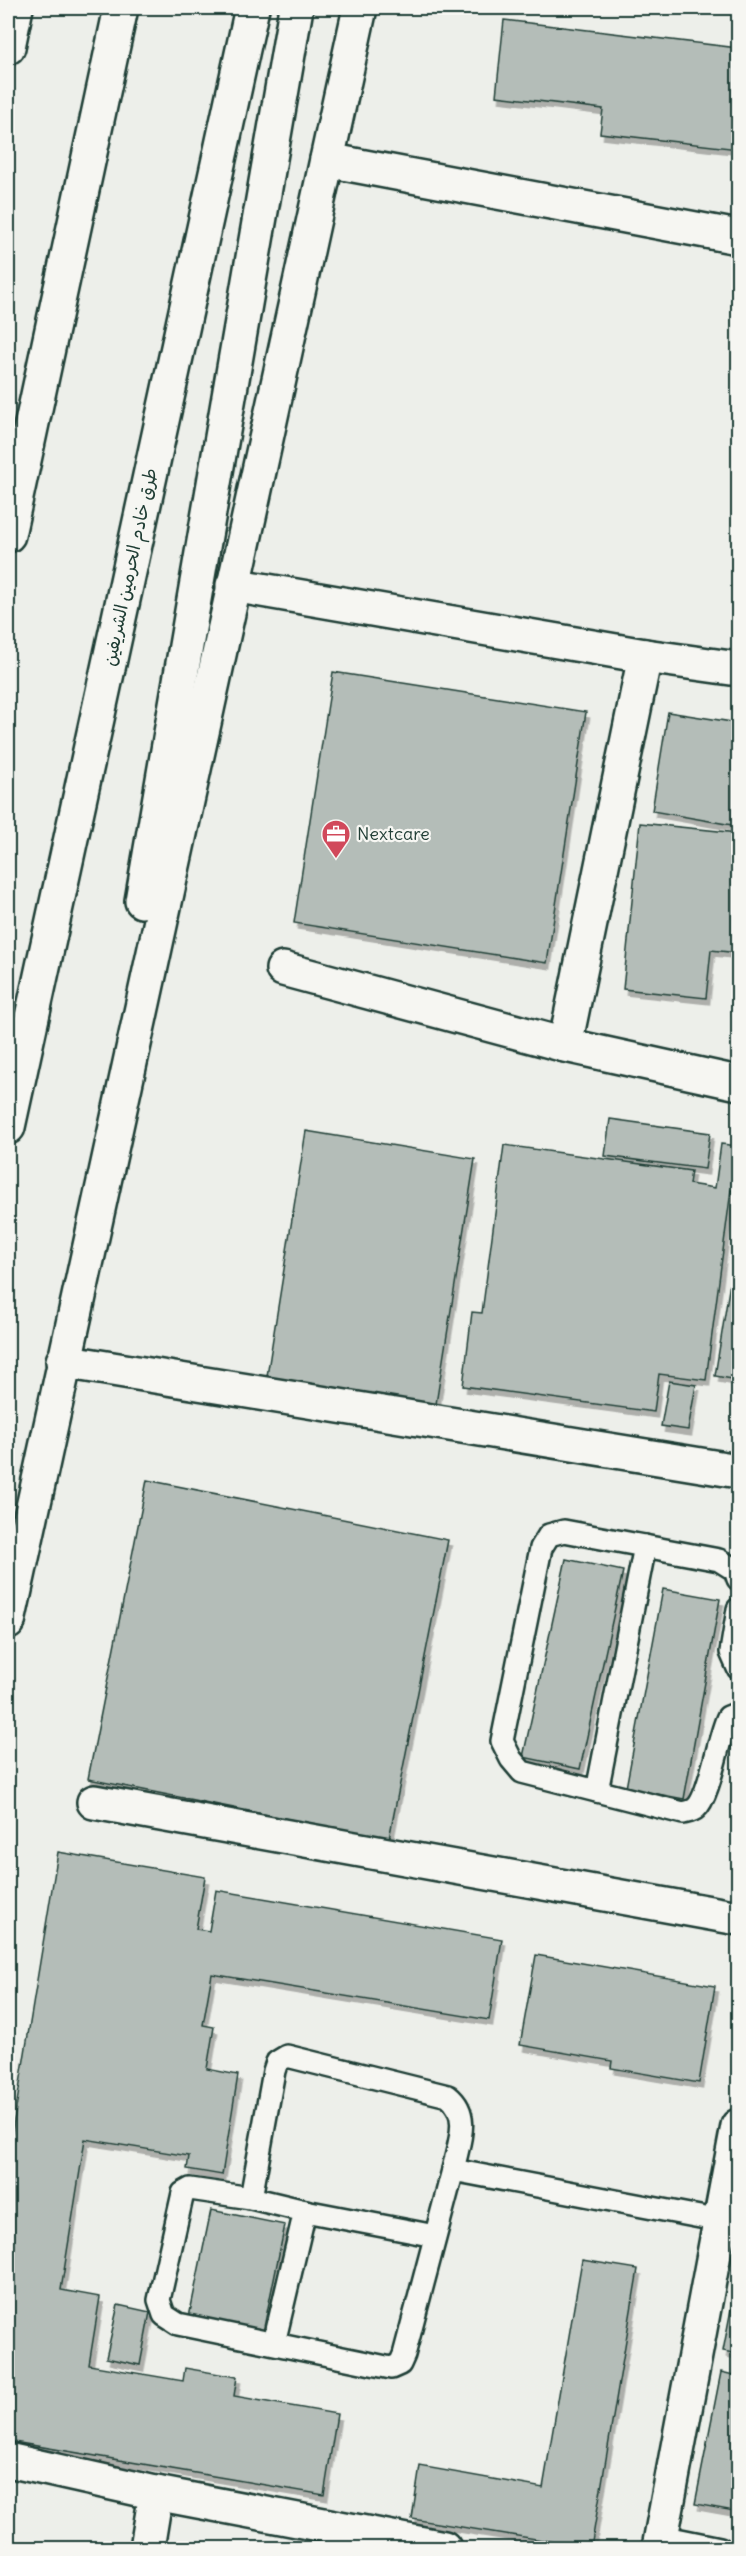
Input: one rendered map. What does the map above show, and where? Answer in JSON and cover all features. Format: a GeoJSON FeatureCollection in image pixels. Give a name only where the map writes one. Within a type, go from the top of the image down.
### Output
{"type":"FeatureCollection","features":[{"type":"Feature","properties":{"kind":"main road"},"geometry":{"type":"LineString","coordinates":[[8,47],[16,8]]}},
{"type":"Feature","properties":{"kind":"main road"},"geometry":{"type":"LineString","coordinates":[[8,535],[121,8]]}},
{"type":"Feature","properties":{"kind":"main road","name":"طرق خادم الحرمين الشريفين"},"geometry":{"type":"LineString","coordinates":[[8,1127],[252,8]]}},
{"type":"Feature","properties":{"kind":"main road"},"geometry":{"type":"LineString","coordinates":[[63,1362],[296,8]]}},
{"type":"Feature","properties":{"kind":"main road"},"geometry":{"type":"LineString","coordinates":[[8,1622],[360,8]]}},
{"type":"Feature","properties":{"kind":"main road"},"geometry":{"type":"LineString","coordinates":[[327,160],[738,237]]}},
{"type":"Feature","properties":{"kind":"main road"},"geometry":{"type":"LineString","coordinates":[[8,467],[86,163]]}},
{"type":"Feature","properties":{"kind":"main road"},"geometry":{"type":"LineString","coordinates":[[233,585],[645,656],[738,669]]}},
{"type":"Feature","properties":{"kind":"main road"},"geometry":{"type":"LineString","coordinates":[[565,1045],[645,656]]}},
{"type":"Feature","properties":{"kind":"main road"},"geometry":{"type":"LineString","coordinates":[[283,969],[565,1045],[738,1083]]}},
{"type":"Feature","properties":{"kind":"main road"},"geometry":{"type":"LineString","coordinates":[[63,1362],[738,1471]]}},
{"type":"Feature","properties":{"kind":"main road"},"geometry":{"type":"LineString","coordinates":[[94,1802],[738,1918]]}},
{"type":"Feature","properties":{"kind":"main road"},"geometry":{"type":"LineString","coordinates":[[660,2542],[738,2126]]}},
{"type":"Feature","properties":{"kind":"main road"},"geometry":{"type":"LineString","coordinates":[[8,2460],[156,2493],[444,2548]]}},
{"type":"Feature","properties":{"kind":"main road"},"geometry":{"type":"LineString","coordinates":[[147,2548],[156,2493]]}},
{"type":"Feature","properties":{"kind":"lane"},"geometry":{"type":"LineString","coordinates":[[738,1578],[735,1570],[719,1560],[564,1531],[549,1535],[541,1548],[502,1741],[522,1772],[683,1813],[695,1809],[704,1798],[721,1731],[728,1716],[738,1713]]}},
{"type":"Feature","properties":{"kind":"lane"},"geometry":{"type":"LineString","coordinates":[[597,1791],[645,1546]]}},
{"type":"Feature","properties":{"kind":"lane"},"geometry":{"type":"LineString","coordinates":[[738,1609],[731,1652],[738,1668]]}},
{"type":"Feature","properties":{"kind":"lane"},"geometry":{"type":"LineString","coordinates":[[251,2198],[274,2071],[277,2062],[287,2056],[448,2096],[458,2104],[463,2118],[453,2170],[435,2236],[400,2364],[391,2368],[178,2324],[164,2315],[159,2300],[183,2193],[190,2189],[199,2188],[435,2236]]}},
{"type":"Feature","properties":{"kind":"lane"},"geometry":{"type":"LineString","coordinates":[[453,2170],[721,2221]]}},
{"type":"Feature","properties":{"kind":"lane"},"geometry":{"type":"LineString","coordinates":[[274,2343],[305,2211]]}},
{"type":"Feature","properties":{"kind":"lane"},"geometry":{"type":"LineString","coordinates":[[660,2542],[720,2548]]}},
{"type":"Feature","properties":{"kind":"building"},"geometry":{"type":"Polygon","coordinates":[[[504,20],[738,48],[738,149],[600,133],[603,109],[496,96],[504,20]]]}},
{"type":"Feature","properties":{"kind":"building"},"geometry":{"type":"Polygon","coordinates":[[[333,672],[586,712],[547,963],[294,923],[333,672]]]}},
{"type":"Feature","properties":{"kind":"building"},"geometry":{"type":"Polygon","coordinates":[[[668,712],[738,723],[738,826],[652,811],[668,712]]]}},
{"type":"Feature","properties":{"kind":"building"},"geometry":{"type":"Polygon","coordinates":[[[640,823],[738,833],[738,953],[711,950],[706,998],[623,989],[640,823]]]}},
{"type":"Feature","properties":{"kind":"building"},"geometry":{"type":"Polygon","coordinates":[[[738,953],[738,1016],[732,1016],[738,953]]]}},
{"type":"Feature","properties":{"kind":"building"},"geometry":{"type":"Polygon","coordinates":[[[610,1119],[710,1133],[705,1169],[605,1156],[610,1119]]]}},
{"type":"Feature","properties":{"kind":"building"},"geometry":{"type":"Polygon","coordinates":[[[306,1131],[475,1159],[433,1423],[264,1395],[306,1131]]]}},
{"type":"Feature","properties":{"kind":"building"},"geometry":{"type":"Polygon","coordinates":[[[721,1144],[738,1146],[738,1191],[731,1190],[706,1380],[659,1374],[654,1412],[463,1386],[472,1312],[482,1313],[504,1145],[691,1171],[689,1184],[715,1188],[721,1144]]]}},
{"type":"Feature","properties":{"kind":"building"},"geometry":{"type":"Polygon","coordinates":[[[738,1233],[738,1380],[715,1376],[738,1233]]]}},
{"type":"Feature","properties":{"kind":"building"},"geometry":{"type":"Polygon","coordinates":[[[669,1381],[696,1385],[688,1430],[661,1426],[669,1381]]]}},
{"type":"Feature","properties":{"kind":"building"},"geometry":{"type":"Polygon","coordinates":[[[147,1480],[448,1540],[389,1839],[88,1779],[147,1480]]]}},
{"type":"Feature","properties":{"kind":"building"},"geometry":{"type":"Polygon","coordinates":[[[566,1559],[623,1571],[580,1769],[523,1757],[566,1559]]]}},
{"type":"Feature","properties":{"kind":"building"},"geometry":{"type":"Polygon","coordinates":[[[663,1589],[720,1599],[684,1799],[626,1788],[663,1589]]]}},
{"type":"Feature","properties":{"kind":"building"},"geometry":{"type":"Polygon","coordinates":[[[58,1852],[205,1877],[196,1929],[209,1931],[216,1890],[502,1939],[489,2020],[212,1974],[203,2025],[214,2027],[207,2069],[238,2075],[222,2175],[187,2169],[189,2156],[85,2139],[61,2290],[100,2297],[89,2365],[183,2381],[185,2368],[237,2377],[234,2396],[337,2414],[324,2495],[8,2441],[8,2157],[58,1852]]]}},
{"type":"Feature","properties":{"kind":"building"},"geometry":{"type":"Polygon","coordinates":[[[536,1955],[715,1986],[699,2083],[611,2068],[612,2061],[520,2045],[536,1955]]]}},
{"type":"Feature","properties":{"kind":"building"},"geometry":{"type":"Polygon","coordinates":[[[211,2210],[285,2225],[262,2337],[188,2322],[211,2210]]]}},
{"type":"Feature","properties":{"kind":"building"},"geometry":{"type":"Polygon","coordinates":[[[582,2260],[638,2269],[591,2548],[412,2519],[420,2466],[543,2488],[582,2260]]]}},
{"type":"Feature","properties":{"kind":"building"},"geometry":{"type":"Polygon","coordinates":[[[738,2273],[738,2354],[723,2351],[738,2273]]]}},
{"type":"Feature","properties":{"kind":"building"},"geometry":{"type":"Polygon","coordinates":[[[118,2305],[150,2312],[140,2365],[106,2358],[118,2305]]]}},
{"type":"Feature","properties":{"kind":"building"},"geometry":{"type":"Polygon","coordinates":[[[721,2372],[738,2376],[738,2486],[734,2511],[695,2504],[721,2372]]]}},
{"type":"Feature","properties":{"kind":"place","name":"Nextcare"},"geometry":{"type":"Point","coordinates":[336,860]}}]}
